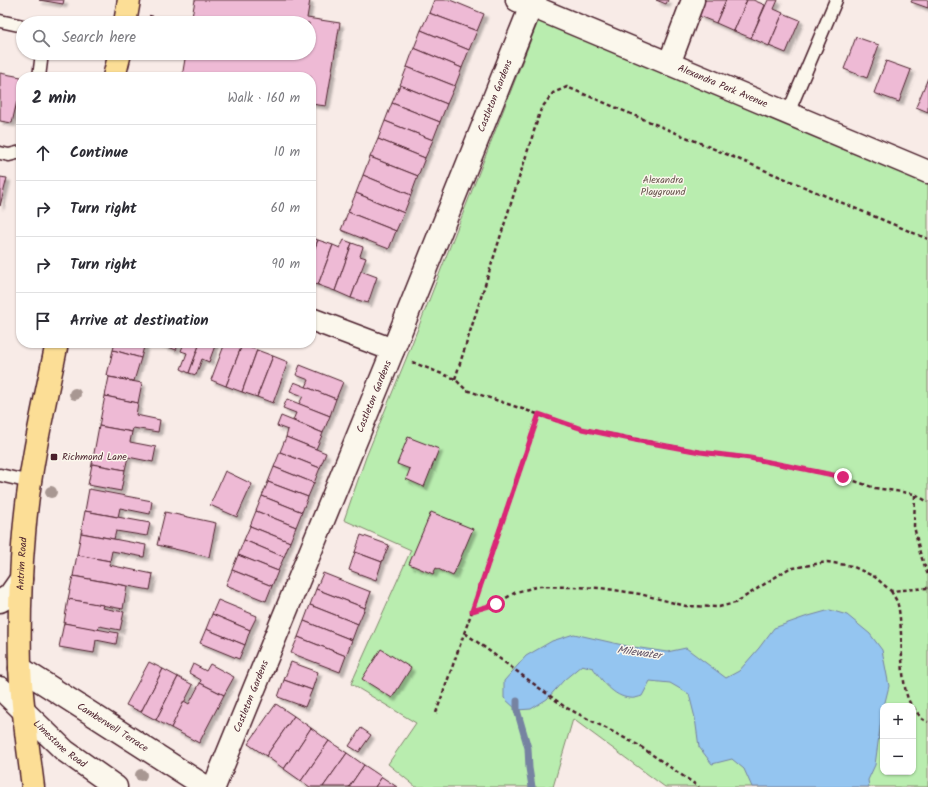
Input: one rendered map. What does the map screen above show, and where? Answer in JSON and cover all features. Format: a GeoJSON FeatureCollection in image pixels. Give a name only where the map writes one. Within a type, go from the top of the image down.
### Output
{"type":"FeatureCollection","features":[{"type":"Feature","properties":{"kind":"main road"},"geometry":{"type":"LineString","coordinates":[[115,72],[118,60]]}},
{"type":"Feature","properties":{"kind":"main road","name":"Antrim Road"},"geometry":{"type":"LineString","coordinates":[[33,787],[20,668],[21,580],[24,532],[30,482],[35,449],[56,348]]}},
{"type":"Feature","properties":{"kind":"street"},"geometry":{"type":"LineString","coordinates":[[669,64],[693,0]]}},
{"type":"Feature","properties":{"kind":"street","name":"Alexandra Park Avenue"},"geometry":{"type":"LineString","coordinates":[[524,3],[928,172]]}},
{"type":"Feature","properties":{"kind":"street","name":"Castleton Gardens"},"geometry":{"type":"LineString","coordinates":[[214,787],[393,350],[524,3]]}},
{"type":"Feature","properties":{"kind":"street"},"geometry":{"type":"LineString","coordinates":[[316,321],[393,350]]}},
{"type":"Feature","properties":{"kind":"street"},"geometry":{"type":"LineString","coordinates":[[0,601],[9,596],[21,580]]}},
{"type":"Feature","properties":{"kind":"street","name":"Camberwell Terrace"},"geometry":{"type":"LineString","coordinates":[[20,668],[206,787]]}},
{"type":"Feature","properties":{"kind":"street","name":"Limestone Road"},"geometry":{"type":"LineString","coordinates":[[0,688],[65,751],[116,787]]}},
{"type":"Feature","properties":{"kind":"lane"},"geometry":{"type":"LineString","coordinates":[[788,113],[836,0]]}},
{"type":"Feature","properties":{"kind":"lane"},"geometry":{"type":"LineString","coordinates":[[0,20],[16,24]]}},
{"type":"Feature","properties":{"kind":"lane"},"geometry":{"type":"LineString","coordinates":[[40,72],[41,60]]}},
{"type":"Feature","properties":{"kind":"lane"},"geometry":{"type":"LineString","coordinates":[[0,153],[9,155],[16,153]]}},
{"type":"Feature","properties":{"kind":"lane"},"geometry":{"type":"LineString","coordinates":[[0,475],[30,482]]}},
{"type":"Feature","properties":{"kind":"path"},"geometry":{"type":"LineString","coordinates":[[127,12],[145,16]]}},
{"type":"Feature","properties":{"kind":"path"},"geometry":{"type":"LineString","coordinates":[[455,379],[541,109],[553,93],[567,87],[928,239]]}},
{"type":"Feature","properties":{"kind":"path"},"geometry":{"type":"LineString","coordinates":[[393,350],[406,359],[455,379],[466,390],[590,431],[693,451],[750,458],[843,477],[875,488],[915,494],[928,502]]}},
{"type":"Feature","properties":{"kind":"path"},"geometry":{"type":"LineString","coordinates":[[436,713],[465,633],[539,414]]}},
{"type":"Feature","properties":{"kind":"path"},"geometry":{"type":"LineString","coordinates":[[915,494],[914,526],[920,553],[928,575]]}},
{"type":"Feature","properties":{"kind":"path"},"geometry":{"type":"LineString","coordinates":[[472,611],[496,604],[516,592],[540,586],[601,588],[640,594],[686,606],[719,608],[735,603],[788,569],[827,562],[852,566],[875,577],[891,591],[898,604],[904,680],[909,703]]}},
{"type":"Feature","properties":{"kind":"path"},"geometry":{"type":"LineString","coordinates":[[891,591],[928,588]]}},
{"type":"Feature","properties":{"kind":"path"},"geometry":{"type":"LineString","coordinates":[[465,633],[565,707],[638,745],[699,787]]}},
{"type":"Feature","properties":{"kind":"path"},"geometry":{"type":"LineString","coordinates":[[916,712],[922,719],[928,722]]}},
{"type":"Feature","properties":{"kind":"green space","name":"Alexandra Playground"},"geometry":{"type":"Polygon","coordinates":[[[539,19],[928,184],[928,787],[665,787],[573,719],[553,787],[416,787],[388,764],[416,723],[351,684],[411,550],[344,520],[366,457],[406,359],[539,19]]]}},
{"type":"Feature","properties":{"kind":"water"},"geometry":{"type":"Polygon","coordinates":[[[830,610],[847,615],[870,634],[882,650],[889,686],[885,703],[880,703],[880,728],[875,765],[868,780],[869,787],[752,787],[744,769],[732,759],[712,764],[699,747],[695,718],[689,694],[670,683],[650,681],[642,696],[633,698],[624,697],[618,695],[608,687],[593,668],[582,665],[564,680],[547,699],[531,709],[517,710],[504,698],[504,681],[526,656],[552,641],[574,634],[627,646],[667,652],[686,648],[726,678],[739,671],[774,628],[830,610]]]}},
{"type":"Feature","properties":{"kind":"building"},"geometry":{"type":"Polygon","coordinates":[[[39,0],[64,0],[63,4],[39,0]]]}},
{"type":"Feature","properties":{"kind":"building"},"geometry":{"type":"Polygon","coordinates":[[[195,0],[310,0],[307,16],[192,16],[195,0]]]}},
{"type":"Feature","properties":{"kind":"building"},"geometry":{"type":"Polygon","coordinates":[[[434,0],[450,0],[484,14],[477,31],[429,13],[434,0]]]}},
{"type":"Feature","properties":{"kind":"building"},"geometry":{"type":"Polygon","coordinates":[[[656,0],[668,0],[666,4],[656,0]]]}},
{"type":"Feature","properties":{"kind":"building"},"geometry":{"type":"Polygon","coordinates":[[[705,0],[726,0],[716,23],[699,16],[705,0]]]}},
{"type":"Feature","properties":{"kind":"building"},"geometry":{"type":"Polygon","coordinates":[[[726,0],[747,0],[734,31],[716,23],[726,0]]]}},
{"type":"Feature","properties":{"kind":"building"},"geometry":{"type":"Polygon","coordinates":[[[747,0],[753,0],[765,5],[751,38],[734,31],[747,0]]]}},
{"type":"Feature","properties":{"kind":"building"},"geometry":{"type":"Polygon","coordinates":[[[768,0],[778,0],[774,9],[783,13],[769,46],[751,38],[768,0]]]}},
{"type":"Feature","properties":{"kind":"building"},"geometry":{"type":"Polygon","coordinates":[[[912,0],[928,0],[928,8],[911,2],[912,0]]]}},
{"type":"Feature","properties":{"kind":"building"},"geometry":{"type":"Polygon","coordinates":[[[429,13],[477,31],[469,50],[421,30],[429,13]]]}},
{"type":"Feature","properties":{"kind":"building"},"geometry":{"type":"Polygon","coordinates":[[[783,13],[800,20],[786,53],[769,46],[783,13]]]}},
{"type":"Feature","properties":{"kind":"building"},"geometry":{"type":"Polygon","coordinates":[[[316,19],[340,23],[326,106],[316,105],[316,72],[183,72],[185,60],[316,60],[316,19]]]}},
{"type":"Feature","properties":{"kind":"building"},"geometry":{"type":"Polygon","coordinates":[[[421,30],[469,50],[462,68],[414,48],[421,30]]]}},
{"type":"Feature","properties":{"kind":"building"},"geometry":{"type":"Polygon","coordinates":[[[856,37],[879,45],[867,78],[844,69],[856,37]]]}},
{"type":"Feature","properties":{"kind":"building"},"geometry":{"type":"Polygon","coordinates":[[[414,48],[462,68],[455,86],[407,67],[414,48]]]}},
{"type":"Feature","properties":{"kind":"building"},"geometry":{"type":"Polygon","coordinates":[[[886,61],[911,70],[899,102],[874,93],[886,61]]]}},
{"type":"Feature","properties":{"kind":"building"},"geometry":{"type":"Polygon","coordinates":[[[407,67],[455,86],[447,104],[400,85],[407,67]]]}},
{"type":"Feature","properties":{"kind":"building"},"geometry":{"type":"Polygon","coordinates":[[[0,73],[16,76],[16,105],[12,123],[0,121],[0,73]]]}},
{"type":"Feature","properties":{"kind":"building"},"geometry":{"type":"Polygon","coordinates":[[[928,78],[928,112],[916,107],[928,78]]]}},
{"type":"Feature","properties":{"kind":"building"},"geometry":{"type":"Polygon","coordinates":[[[400,85],[447,104],[440,122],[392,103],[400,85]]]}},
{"type":"Feature","properties":{"kind":"building"},"geometry":{"type":"Polygon","coordinates":[[[392,103],[440,122],[433,140],[385,121],[392,103]]]}},
{"type":"Feature","properties":{"kind":"building"},"geometry":{"type":"Polygon","coordinates":[[[385,121],[433,140],[425,158],[378,139],[385,121]]]}},
{"type":"Feature","properties":{"kind":"building"},"geometry":{"type":"Polygon","coordinates":[[[378,139],[425,158],[418,176],[370,157],[378,139]]]}},
{"type":"Feature","properties":{"kind":"building"},"geometry":{"type":"Polygon","coordinates":[[[370,157],[418,176],[411,195],[363,175],[370,157]]]}},
{"type":"Feature","properties":{"kind":"building"},"geometry":{"type":"Polygon","coordinates":[[[363,175],[411,195],[404,213],[356,193],[363,175]]]}},
{"type":"Feature","properties":{"kind":"building"},"geometry":{"type":"Polygon","coordinates":[[[0,177],[7,178],[0,206],[0,177]]]}},
{"type":"Feature","properties":{"kind":"building"},"geometry":{"type":"Polygon","coordinates":[[[356,193],[404,213],[396,231],[348,212],[356,193]]]}},
{"type":"Feature","properties":{"kind":"building"},"geometry":{"type":"Polygon","coordinates":[[[348,212],[396,231],[389,249],[341,230],[348,212]]]}},
{"type":"Feature","properties":{"kind":"building"},"geometry":{"type":"Polygon","coordinates":[[[318,240],[333,245],[318,285],[316,284],[316,245],[318,240]]]}},
{"type":"Feature","properties":{"kind":"building"},"geometry":{"type":"Polygon","coordinates":[[[344,240],[352,243],[335,291],[318,285],[333,245],[340,248],[344,240]]]}},
{"type":"Feature","properties":{"kind":"building"},"geometry":{"type":"Polygon","coordinates":[[[352,243],[363,247],[360,256],[366,258],[351,298],[335,291],[352,243]]]}},
{"type":"Feature","properties":{"kind":"building"},"geometry":{"type":"Polygon","coordinates":[[[361,271],[377,277],[368,303],[351,298],[361,271]]]}},
{"type":"Feature","properties":{"kind":"building"},"geometry":{"type":"Polygon","coordinates":[[[114,348],[144,348],[141,358],[113,350],[114,348]]]}},
{"type":"Feature","properties":{"kind":"building"},"geometry":{"type":"Polygon","coordinates":[[[182,348],[198,348],[189,373],[181,369],[187,353],[181,351],[182,348]]]}},
{"type":"Feature","properties":{"kind":"building"},"geometry":{"type":"Polygon","coordinates":[[[198,348],[214,348],[209,362],[202,359],[196,375],[189,373],[198,348]]]}},
{"type":"Feature","properties":{"kind":"building"},"geometry":{"type":"Polygon","coordinates":[[[223,348],[241,348],[226,386],[211,380],[223,348]]]}},
{"type":"Feature","properties":{"kind":"building"},"geometry":{"type":"Polygon","coordinates":[[[241,348],[251,348],[257,350],[242,392],[226,386],[241,348]]]}},
{"type":"Feature","properties":{"kind":"building"},"geometry":{"type":"Polygon","coordinates":[[[113,350],[141,358],[134,381],[109,377],[107,375],[113,350]]]}},
{"type":"Feature","properties":{"kind":"building"},"geometry":{"type":"Polygon","coordinates":[[[257,350],[273,356],[257,397],[242,392],[257,350]]]}},
{"type":"Feature","properties":{"kind":"building"},"geometry":{"type":"Polygon","coordinates":[[[273,356],[288,362],[273,403],[257,397],[273,356]]]}},
{"type":"Feature","properties":{"kind":"building"},"geometry":{"type":"Polygon","coordinates":[[[300,365],[343,382],[336,399],[306,387],[309,380],[296,375],[300,365]]]}},
{"type":"Feature","properties":{"kind":"building"},"geometry":{"type":"Polygon","coordinates":[[[109,377],[142,383],[138,403],[105,396],[109,377]]]}},
{"type":"Feature","properties":{"kind":"building"},"geometry":{"type":"Polygon","coordinates":[[[294,382],[336,399],[330,416],[299,404],[303,396],[290,391],[294,382]]]}},
{"type":"Feature","properties":{"kind":"building"},"geometry":{"type":"Polygon","coordinates":[[[105,396],[138,403],[136,415],[160,420],[158,432],[133,428],[132,432],[99,426],[105,396]]]}},
{"type":"Feature","properties":{"kind":"building"},"geometry":{"type":"Polygon","coordinates":[[[287,399],[330,416],[323,433],[293,420],[296,413],[283,408],[287,399]]]}},
{"type":"Feature","properties":{"kind":"building"},"geometry":{"type":"Polygon","coordinates":[[[281,416],[323,433],[316,449],[286,437],[288,430],[277,426],[281,416]]]}},
{"type":"Feature","properties":{"kind":"building"},"geometry":{"type":"Polygon","coordinates":[[[99,426],[132,432],[130,442],[156,447],[153,462],[128,457],[125,470],[92,464],[99,426]]]}},
{"type":"Feature","properties":{"kind":"building"},"geometry":{"type":"Polygon","coordinates":[[[286,437],[326,453],[320,468],[280,452],[286,437]]]}},
{"type":"Feature","properties":{"kind":"building"},"geometry":{"type":"Polygon","coordinates":[[[408,437],[439,449],[424,487],[406,479],[410,469],[397,464],[408,437]]]}},
{"type":"Feature","properties":{"kind":"building"},"geometry":{"type":"Polygon","coordinates":[[[280,452],[320,468],[314,483],[274,467],[280,452]]]}},
{"type":"Feature","properties":{"kind":"building"},"geometry":{"type":"Polygon","coordinates":[[[92,464],[125,470],[121,491],[88,485],[92,464]]]}},
{"type":"Feature","properties":{"kind":"building"},"geometry":{"type":"Polygon","coordinates":[[[274,467],[314,483],[308,497],[268,482],[274,467]]]}},
{"type":"Feature","properties":{"kind":"building"},"geometry":{"type":"Polygon","coordinates":[[[225,471],[252,484],[237,517],[210,505],[225,471]]]}},
{"type":"Feature","properties":{"kind":"building"},"geometry":{"type":"Polygon","coordinates":[[[268,482],[308,497],[302,512],[262,496],[268,482]]]}},
{"type":"Feature","properties":{"kind":"building"},"geometry":{"type":"Polygon","coordinates":[[[89,489],[152,501],[150,514],[120,508],[118,517],[85,511],[89,489]]]}},
{"type":"Feature","properties":{"kind":"building"},"geometry":{"type":"Polygon","coordinates":[[[262,496],[302,512],[296,527],[256,511],[262,496]]]}},
{"type":"Feature","properties":{"kind":"building"},"geometry":{"type":"Polygon","coordinates":[[[85,511],[150,523],[147,536],[116,531],[114,539],[81,533],[85,511]]]}},
{"type":"Feature","properties":{"kind":"building"},"geometry":{"type":"Polygon","coordinates":[[[256,511],[296,527],[290,542],[250,526],[256,511]]]}},
{"type":"Feature","properties":{"kind":"building"},"geometry":{"type":"Polygon","coordinates":[[[165,512],[216,523],[209,557],[157,545],[165,512]]]}},
{"type":"Feature","properties":{"kind":"building"},"geometry":{"type":"Polygon","coordinates":[[[431,512],[473,529],[453,576],[436,568],[433,574],[409,564],[431,512]]]}},
{"type":"Feature","properties":{"kind":"building"},"geometry":{"type":"Polygon","coordinates":[[[250,526],[290,542],[284,557],[244,540],[250,526]]]}},
{"type":"Feature","properties":{"kind":"building"},"geometry":{"type":"Polygon","coordinates":[[[81,533],[146,545],[144,557],[112,551],[110,561],[77,555],[81,533]]]}},
{"type":"Feature","properties":{"kind":"building"},"geometry":{"type":"Polygon","coordinates":[[[361,535],[389,545],[382,562],[355,552],[361,535]]]}},
{"type":"Feature","properties":{"kind":"building"},"geometry":{"type":"Polygon","coordinates":[[[244,540],[284,557],[278,571],[238,555],[244,540]]]}},
{"type":"Feature","properties":{"kind":"building"},"geometry":{"type":"Polygon","coordinates":[[[355,552],[382,562],[376,580],[349,570],[355,552]]]}},
{"type":"Feature","properties":{"kind":"building"},"geometry":{"type":"Polygon","coordinates":[[[77,555],[110,561],[109,565],[153,574],[150,590],[73,576],[77,555]]]}},
{"type":"Feature","properties":{"kind":"building"},"geometry":{"type":"Polygon","coordinates":[[[238,555],[278,571],[272,586],[232,570],[238,555]]]}},
{"type":"Feature","properties":{"kind":"building"},"geometry":{"type":"Polygon","coordinates":[[[232,570],[272,586],[266,601],[226,585],[232,570]]]}},
{"type":"Feature","properties":{"kind":"building"},"geometry":{"type":"Polygon","coordinates":[[[323,573],[371,592],[365,608],[316,589],[323,573]]]}},
{"type":"Feature","properties":{"kind":"building"},"geometry":{"type":"Polygon","coordinates":[[[73,576],[127,586],[123,609],[68,599],[73,576]]]}},
{"type":"Feature","properties":{"kind":"building"},"geometry":{"type":"Polygon","coordinates":[[[316,589],[365,608],[358,624],[310,605],[316,589]]]}},
{"type":"Feature","properties":{"kind":"building"},"geometry":{"type":"Polygon","coordinates":[[[68,599],[103,605],[102,608],[124,612],[120,630],[99,626],[98,630],[64,623],[68,599]]]}},
{"type":"Feature","properties":{"kind":"building"},"geometry":{"type":"Polygon","coordinates":[[[218,600],[257,616],[250,630],[212,614],[218,600]]]}},
{"type":"Feature","properties":{"kind":"building"},"geometry":{"type":"Polygon","coordinates":[[[310,605],[358,624],[352,640],[304,621],[310,605]]]}},
{"type":"Feature","properties":{"kind":"building"},"geometry":{"type":"Polygon","coordinates":[[[212,614],[250,630],[245,645],[206,629],[212,614]]]}},
{"type":"Feature","properties":{"kind":"building"},"geometry":{"type":"Polygon","coordinates":[[[304,621],[352,640],[346,656],[298,637],[304,621]]]}},
{"type":"Feature","properties":{"kind":"building"},"geometry":{"type":"Polygon","coordinates":[[[64,623],[118,633],[116,644],[96,640],[94,653],[59,647],[64,623]]]}},
{"type":"Feature","properties":{"kind":"building"},"geometry":{"type":"Polygon","coordinates":[[[206,629],[245,645],[239,659],[200,643],[206,629]]]}},
{"type":"Feature","properties":{"kind":"building"},"geometry":{"type":"Polygon","coordinates":[[[298,637],[346,656],[340,672],[291,653],[298,637]]]}},
{"type":"Feature","properties":{"kind":"building"},"geometry":{"type":"Polygon","coordinates":[[[381,649],[411,668],[392,698],[362,679],[381,649]]]}},
{"type":"Feature","properties":{"kind":"building"},"geometry":{"type":"Polygon","coordinates":[[[149,662],[163,669],[141,712],[126,705],[149,662]]]}},
{"type":"Feature","properties":{"kind":"building"},"geometry":{"type":"Polygon","coordinates":[[[291,662],[318,672],[312,690],[284,680],[291,662]]]}},
{"type":"Feature","properties":{"kind":"building"},"geometry":{"type":"Polygon","coordinates":[[[193,664],[206,671],[210,664],[234,677],[224,695],[200,683],[201,680],[189,673],[193,664]]]}},
{"type":"Feature","properties":{"kind":"building"},"geometry":{"type":"Polygon","coordinates":[[[163,669],[178,677],[156,720],[141,712],[163,669]]]}},
{"type":"Feature","properties":{"kind":"building"},"geometry":{"type":"Polygon","coordinates":[[[178,677],[193,685],[171,728],[156,720],[178,677]]]}},
{"type":"Feature","properties":{"kind":"building"},"geometry":{"type":"Polygon","coordinates":[[[284,680],[312,690],[305,707],[278,697],[284,680]]]}},
{"type":"Feature","properties":{"kind":"building"},"geometry":{"type":"Polygon","coordinates":[[[200,683],[224,695],[199,743],[171,728],[184,701],[189,704],[200,683]]]}},
{"type":"Feature","properties":{"kind":"building"},"geometry":{"type":"Polygon","coordinates":[[[276,704],[294,716],[266,756],[248,744],[276,704]]]}},
{"type":"Feature","properties":{"kind":"building"},"geometry":{"type":"Polygon","coordinates":[[[294,716],[311,728],[284,769],[266,756],[294,716]]]}},
{"type":"Feature","properties":{"kind":"building"},"geometry":{"type":"Polygon","coordinates":[[[311,728],[329,741],[301,781],[284,769],[311,728]]]}},
{"type":"Feature","properties":{"kind":"building"},"geometry":{"type":"Polygon","coordinates":[[[361,728],[371,735],[359,752],[349,746],[361,728]]]}},
{"type":"Feature","properties":{"kind":"building"},"geometry":{"type":"Polygon","coordinates":[[[329,741],[347,753],[323,787],[310,787],[301,781],[329,741]]]}},
{"type":"Feature","properties":{"kind":"building"},"geometry":{"type":"Polygon","coordinates":[[[347,753],[364,765],[349,787],[323,787],[347,753]]]}},
{"type":"Feature","properties":{"kind":"building"},"geometry":{"type":"Polygon","coordinates":[[[364,765],[382,777],[375,787],[349,787],[364,765]]]}},
{"type":"Feature","properties":{"kind":"building"},"geometry":{"type":"Polygon","coordinates":[[[382,777],[397,787],[375,787],[382,777]]]}},
{"type":"Feature","properties":{"kind":"waterway","name":"Milewater"},"geometry":{"type":"LineString","coordinates":[[517,701],[517,710],[528,748],[532,787]]}},
{"type":"Feature","properties":{"kind":"place","name":"Richmond Lane"},"geometry":{"type":"Point","coordinates":[54,457]}},
{"type":"Feature","properties":{"kind":"route"},"geometry":{"type":"LineString","coordinates":[[496,604],[472,611],[539,414],[582,429],[700,452],[750,458],[843,477]]}}]}
